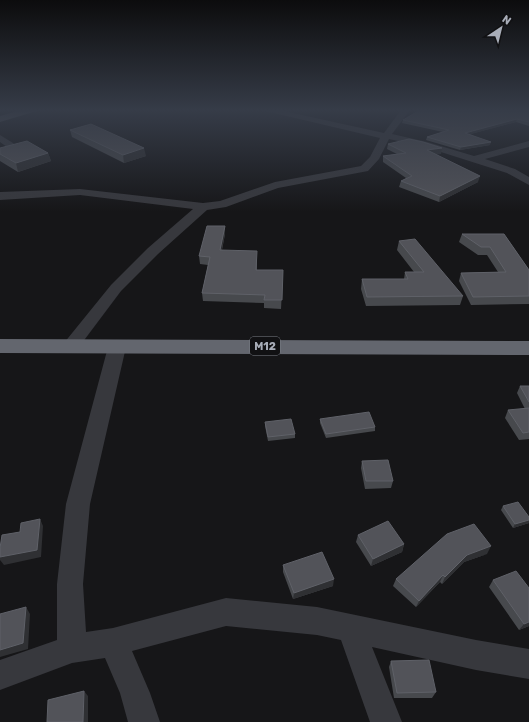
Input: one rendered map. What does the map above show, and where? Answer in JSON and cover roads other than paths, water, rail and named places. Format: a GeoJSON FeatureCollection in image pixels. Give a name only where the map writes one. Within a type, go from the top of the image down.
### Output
{"type":"FeatureCollection","features":[{"type":"Feature","properties":{"kind":"highway","name":"M12"},"geometry":{"type":"LineString","coordinates":[[0,346],[529,348]]}},
{"type":"Feature","properties":{"kind":"street"},"geometry":{"type":"LineString","coordinates":[[0,196],[80,192],[203,208],[222,204],[275,185],[364,169],[374,159],[382,144]]}},
{"type":"Feature","properties":{"kind":"street"},"geometry":{"type":"LineString","coordinates":[[423,144],[511,171],[529,182]]}},
{"type":"Feature","properties":{"kind":"street"},"geometry":{"type":"LineString","coordinates":[[475,159],[529,144]]}},
{"type":"Feature","properties":{"kind":"street"},"geometry":{"type":"LineString","coordinates":[[70,346],[116,288],[153,251],[203,208]]}},
{"type":"Feature","properties":{"kind":"street"},"geometry":{"type":"LineString","coordinates":[[72,649],[70,584],[78,504],[117,347]]}},
{"type":"Feature","properties":{"kind":"street"},"geometry":{"type":"LineString","coordinates":[[0,676],[72,649],[113,642],[226,612],[317,621],[476,655],[529,664]]}},
{"type":"Feature","properties":{"kind":"street"},"geometry":{"type":"LineString","coordinates":[[351,629],[386,722]]}},
{"type":"Feature","properties":{"kind":"street"},"geometry":{"type":"LineString","coordinates":[[113,642],[135,693],[144,722]]}}]}
